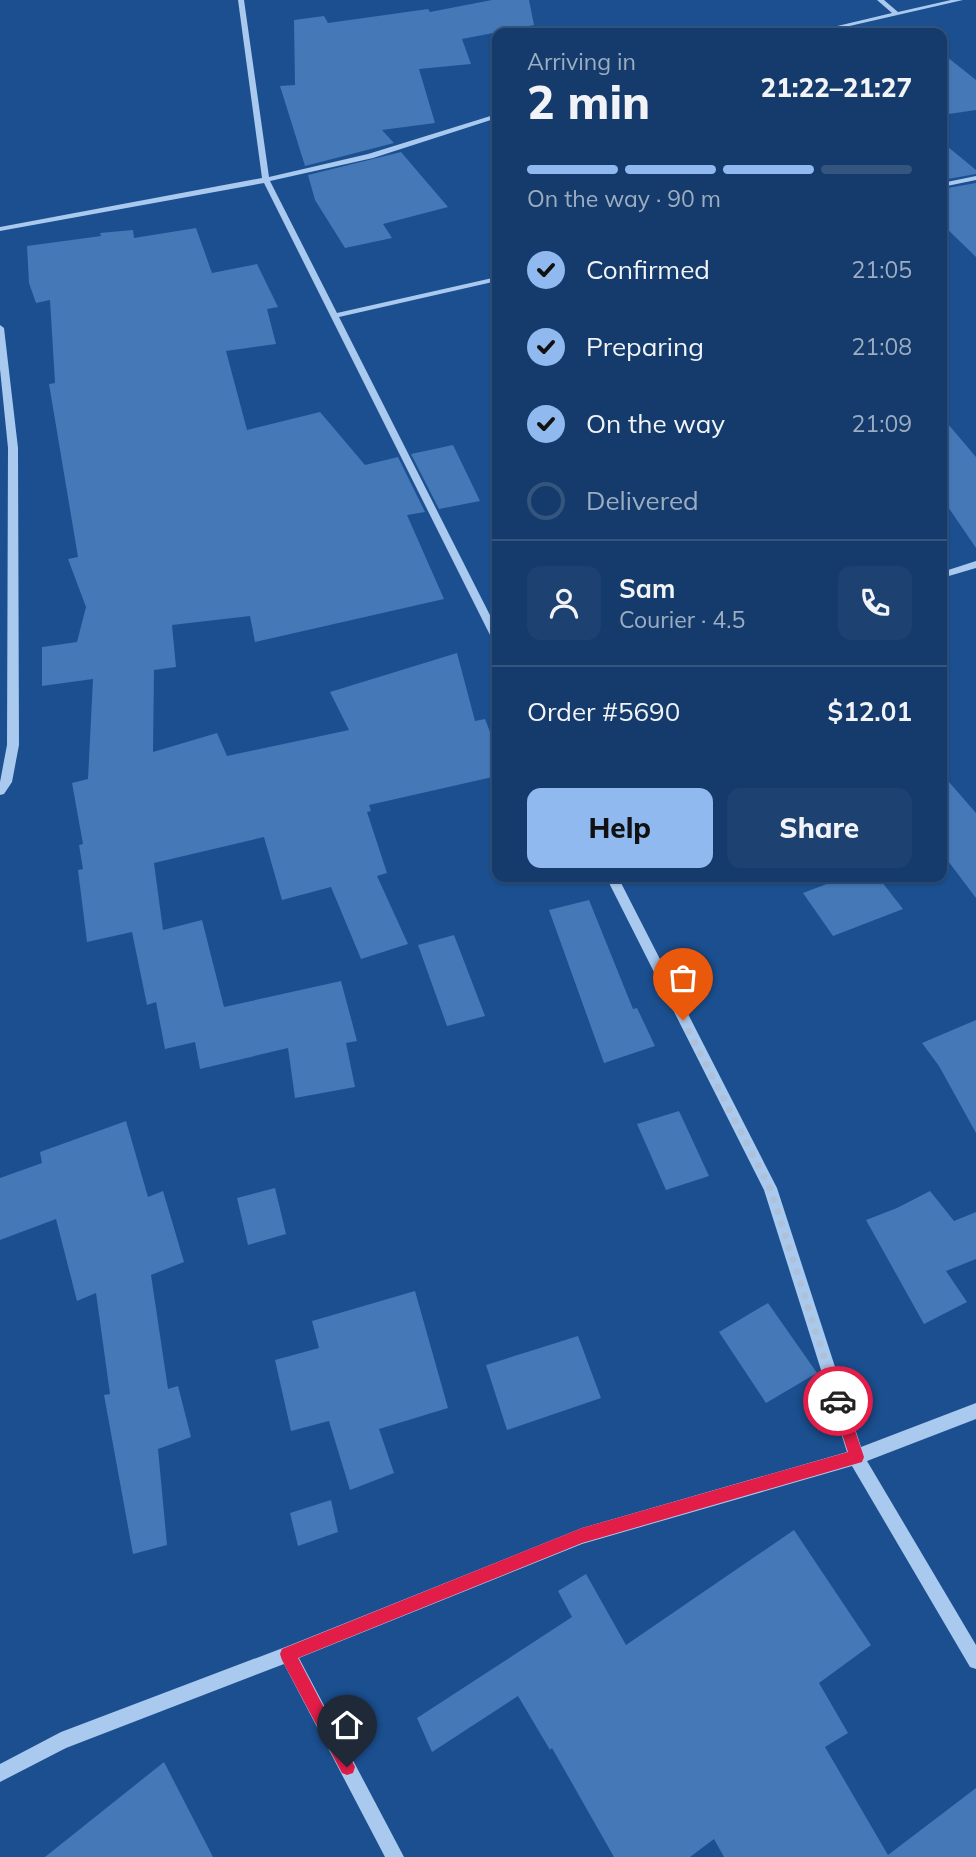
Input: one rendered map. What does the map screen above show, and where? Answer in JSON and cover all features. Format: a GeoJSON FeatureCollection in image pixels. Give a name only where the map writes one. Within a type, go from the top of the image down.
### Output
{"type":"FeatureCollection","features":[{"type":"Feature","properties":{"kind":"street"},"geometry":{"type":"LineString","coordinates":[[241,0],[266,180],[492,629]]}},
{"type":"Feature","properties":{"kind":"street"},"geometry":{"type":"LineString","coordinates":[[880,0],[896,13]]}},
{"type":"Feature","properties":{"kind":"street"},"geometry":{"type":"LineString","coordinates":[[832,28],[960,0]]}},
{"type":"Feature","properties":{"kind":"street"},"geometry":{"type":"LineString","coordinates":[[0,229],[266,180],[370,156],[492,118]]}},
{"type":"Feature","properties":{"kind":"street"},"geometry":{"type":"LineString","coordinates":[[947,185],[976,178]]}},
{"type":"Feature","properties":{"kind":"street"},"geometry":{"type":"LineString","coordinates":[[334,316],[492,280]]}},
{"type":"Feature","properties":{"kind":"street"},"geometry":{"type":"LineString","coordinates":[[0,328],[13,448],[13,744],[6,782],[0,791]]}},
{"type":"Feature","properties":{"kind":"street"},"geometry":{"type":"LineString","coordinates":[[947,573],[976,564]]}},
{"type":"Feature","properties":{"kind":"street"},"geometry":{"type":"LineString","coordinates":[[615,882],[770,1188],[856,1457],[976,1661]]}},
{"type":"Feature","properties":{"kind":"street"},"geometry":{"type":"LineString","coordinates":[[0,1773],[61,1741],[288,1654],[582,1536],[856,1457],[976,1411]]}},
{"type":"Feature","properties":{"kind":"street"},"geometry":{"type":"LineString","coordinates":[[288,1654],[395,1857]]}},
{"type":"Feature","properties":{"kind":"building"},"geometry":{"type":"Polygon","coordinates":[[[492,0],[529,0],[534,25],[492,28],[492,33],[462,39],[471,64],[419,69],[435,123],[382,130],[394,143],[305,166],[280,86],[295,85],[294,20],[324,16],[328,23],[428,9],[430,12],[492,0]]]}},
{"type":"Feature","properties":{"kind":"building"},"geometry":{"type":"Polygon","coordinates":[[[947,57],[976,80],[976,110],[947,114],[947,57]]]}},
{"type":"Feature","properties":{"kind":"building"},"geometry":{"type":"Polygon","coordinates":[[[947,146],[976,170],[976,174],[947,179],[947,146]]]}},
{"type":"Feature","properties":{"kind":"building"},"geometry":{"type":"Polygon","coordinates":[[[401,152],[448,207],[383,224],[392,238],[345,248],[315,200],[308,175],[401,152]]]}},
{"type":"Feature","properties":{"kind":"building"},"geometry":{"type":"Polygon","coordinates":[[[976,183],[976,257],[947,229],[947,188],[976,183]]]}},
{"type":"Feature","properties":{"kind":"building"},"geometry":{"type":"Polygon","coordinates":[[[196,228],[212,273],[257,264],[278,307],[267,309],[276,344],[226,351],[247,430],[320,412],[365,465],[398,457],[425,512],[407,515],[444,599],[255,642],[250,616],[172,625],[176,667],[154,670],[153,752],[217,733],[227,756],[349,730],[330,692],[457,653],[475,721],[485,719],[492,737],[492,777],[369,805],[371,811],[367,812],[387,873],[377,876],[408,944],[361,959],[331,887],[282,900],[264,837],[154,863],[163,930],[202,920],[224,1007],[341,981],[357,1041],[346,1043],[355,1087],[295,1098],[288,1048],[200,1069],[195,1042],[165,1049],[156,1002],[147,1005],[132,932],[87,942],[78,870],[83,869],[79,845],[83,844],[72,783],[88,779],[93,679],[42,686],[42,647],[77,642],[86,607],[68,559],[78,557],[49,384],[55,383],[50,300],[36,303],[29,283],[27,246],[133,230],[134,238],[196,228]]]}},
{"type":"Feature","properties":{"kind":"building"},"geometry":{"type":"Polygon","coordinates":[[[947,423],[976,457],[976,548],[947,505],[947,423]]]}},
{"type":"Feature","properties":{"kind":"building"},"geometry":{"type":"Polygon","coordinates":[[[453,445],[480,501],[439,509],[411,454],[453,445]]]}},
{"type":"Feature","properties":{"kind":"building"},"geometry":{"type":"Polygon","coordinates":[[[947,780],[976,813],[976,898],[947,860],[947,780]]]}},
{"type":"Feature","properties":{"kind":"building"},"geometry":{"type":"Polygon","coordinates":[[[832,882],[882,882],[903,909],[833,936],[803,893],[832,882]]]}},
{"type":"Feature","properties":{"kind":"building"},"geometry":{"type":"Polygon","coordinates":[[[589,900],[633,1009],[637,1008],[655,1046],[604,1063],[549,910],[589,900]]]}},
{"type":"Feature","properties":{"kind":"building"},"geometry":{"type":"Polygon","coordinates":[[[454,935],[485,1016],[447,1026],[418,945],[454,935]]]}},
{"type":"Feature","properties":{"kind":"building"},"geometry":{"type":"Polygon","coordinates":[[[976,1020],[976,1133],[939,1066],[922,1043],[976,1020]]]}},
{"type":"Feature","properties":{"kind":"building"},"geometry":{"type":"Polygon","coordinates":[[[679,1111],[709,1176],[666,1190],[637,1124],[679,1111]]]}},
{"type":"Feature","properties":{"kind":"building"},"geometry":{"type":"Polygon","coordinates":[[[126,1121],[148,1197],[163,1191],[184,1262],[151,1275],[168,1389],[178,1386],[191,1437],[158,1449],[167,1545],[133,1554],[104,1395],[110,1394],[96,1293],[77,1301],[56,1219],[0,1240],[0,1178],[42,1163],[40,1152],[126,1121]]]}},
{"type":"Feature","properties":{"kind":"building"},"geometry":{"type":"Polygon","coordinates":[[[275,1188],[286,1234],[248,1245],[237,1198],[275,1188]]]}},
{"type":"Feature","properties":{"kind":"building"},"geometry":{"type":"Polygon","coordinates":[[[930,1191],[954,1221],[976,1212],[976,1259],[946,1271],[967,1302],[924,1324],[866,1220],[930,1191]]]}},
{"type":"Feature","properties":{"kind":"building"},"geometry":{"type":"Polygon","coordinates":[[[415,1291],[448,1408],[379,1429],[394,1473],[350,1490],[329,1421],[291,1431],[275,1360],[319,1348],[312,1321],[415,1291]]]}},
{"type":"Feature","properties":{"kind":"building"},"geometry":{"type":"Polygon","coordinates":[[[768,1303],[817,1373],[766,1403],[719,1332],[768,1303]]]}},
{"type":"Feature","properties":{"kind":"building"},"geometry":{"type":"Polygon","coordinates":[[[578,1336],[601,1398],[507,1430],[486,1365],[578,1336]]]}},
{"type":"Feature","properties":{"kind":"building"},"geometry":{"type":"Polygon","coordinates":[[[331,1500],[338,1532],[298,1546],[290,1513],[331,1500]]]}},
{"type":"Feature","properties":{"kind":"building"},"geometry":{"type":"Polygon","coordinates":[[[794,1530],[871,1645],[819,1683],[848,1733],[825,1747],[888,1855],[976,1788],[976,1857],[724,1857],[714,1839],[690,1857],[614,1857],[552,1748],[550,1750],[518,1696],[432,1752],[417,1718],[572,1617],[558,1591],[586,1574],[626,1645],[794,1530]]]}},
{"type":"Feature","properties":{"kind":"building"},"geometry":{"type":"Polygon","coordinates":[[[164,1762],[213,1857],[45,1857],[164,1762]]]}},
{"type":"Feature","properties":{"kind":"way so far"},"geometry":{"type":"LineString","coordinates":[[683,1020],[770,1188],[838,1401]]}},
{"type":"Feature","properties":{"kind":"route"},"geometry":{"type":"LineString","coordinates":[[347,1767],[288,1654],[582,1536],[856,1457],[838,1401]]}}]}
